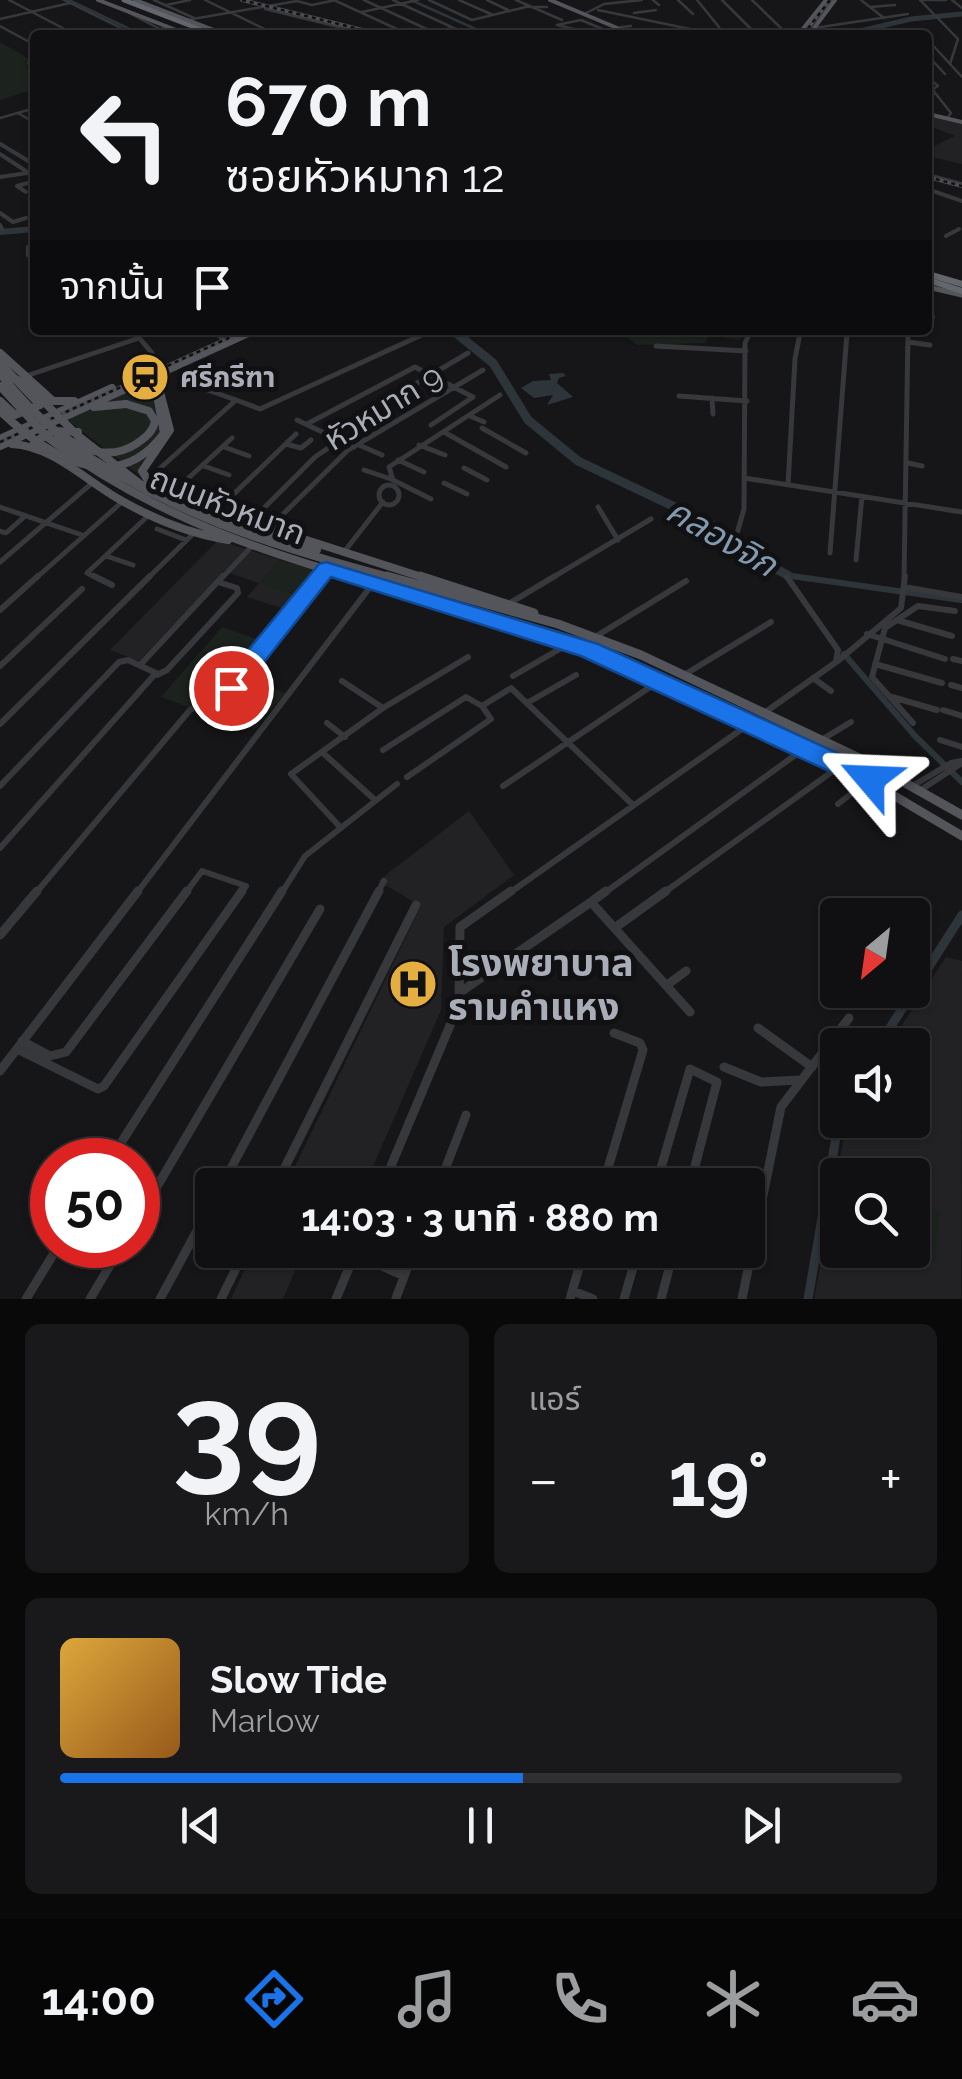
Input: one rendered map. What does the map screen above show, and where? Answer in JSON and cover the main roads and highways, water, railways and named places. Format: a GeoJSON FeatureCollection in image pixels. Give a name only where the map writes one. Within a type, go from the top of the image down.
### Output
{"type":"FeatureCollection","features":[{"type":"Feature","properties":{"kind":"highway"},"geometry":{"type":"LineString","coordinates":[[114,0],[191,30]]}},
{"type":"Feature","properties":{"kind":"highway"},"geometry":{"type":"LineString","coordinates":[[131,1],[204,30]]}},
{"type":"Feature","properties":{"kind":"highway"},"geometry":{"type":"LineString","coordinates":[[932,280],[962,289]]}},
{"type":"Feature","properties":{"kind":"main road"},"geometry":{"type":"LineString","coordinates":[[102,0],[172,30]]}},
{"type":"Feature","properties":{"kind":"main road"},"geometry":{"type":"LineString","coordinates":[[102,0],[146,19]]}},
{"type":"Feature","properties":{"kind":"main road"},"geometry":{"type":"LineString","coordinates":[[102,0],[146,19]]}},
{"type":"Feature","properties":{"kind":"main road"},"geometry":{"type":"LineString","coordinates":[[553,0],[627,30]]}},
{"type":"Feature","properties":{"kind":"main road"},"geometry":{"type":"LineString","coordinates":[[553,0],[626,30]]}},
{"type":"Feature","properties":{"kind":"main road"},"geometry":{"type":"LineString","coordinates":[[809,30],[826,0]]}},
{"type":"Feature","properties":{"kind":"main road"},"geometry":{"type":"LineString","coordinates":[[809,30],[835,0]]}},
{"type":"Feature","properties":{"kind":"main road"},"geometry":{"type":"LineString","coordinates":[[131,1],[214,30]]}},
{"type":"Feature","properties":{"kind":"main road"},"geometry":{"type":"LineString","coordinates":[[131,1],[179,21],[187,20]]}},
{"type":"Feature","properties":{"kind":"main road"},"geometry":{"type":"LineString","coordinates":[[932,115],[962,121]]}},
{"type":"Feature","properties":{"kind":"main road"},"geometry":{"type":"LineString","coordinates":[[932,116],[962,121]]}},
{"type":"Feature","properties":{"kind":"main road"},"geometry":{"type":"LineString","coordinates":[[0,442],[231,335]]}},
{"type":"Feature","properties":{"kind":"main road"},"geometry":{"type":"LineString","coordinates":[[0,442],[243,335]]}},
{"type":"Feature","properties":{"kind":"main road"},"geometry":{"type":"LineString","coordinates":[[0,353],[59,402],[116,386]]}},
{"type":"Feature","properties":{"kind":"main road"},"geometry":{"type":"LineString","coordinates":[[0,363],[40,405],[15,416],[0,398]]}},
{"type":"Feature","properties":{"kind":"main road"},"geometry":{"type":"LineString","coordinates":[[1,413],[66,461],[92,467],[120,466],[146,454],[164,433],[154,384],[178,364]]}},
{"type":"Feature","properties":{"kind":"main road"},"geometry":{"type":"LineString","coordinates":[[0,372],[26,384],[77,435],[140,484],[220,519],[489,605]]}},
{"type":"Feature","properties":{"kind":"main road","name":"ถนนหัวหมาก"},"geometry":{"type":"LineString","coordinates":[[0,372],[58,436],[114,478],[167,504],[252,544],[571,642],[870,779],[962,836]]}},
{"type":"Feature","properties":{"kind":"main road"},"geometry":{"type":"LineString","coordinates":[[150,484],[144,467],[167,440],[172,427],[159,391],[166,373]]}},
{"type":"Feature","properties":{"kind":"main road","name":"ถนนหัวหมาก"},"geometry":{"type":"LineString","coordinates":[[0,386],[47,437],[98,477],[233,529],[595,637],[823,739],[918,787],[962,815]]}},
{"type":"Feature","properties":{"kind":"main road"},"geometry":{"type":"LineString","coordinates":[[0,398],[47,437]]}},
{"type":"Feature","properties":{"kind":"main road"},"geometry":{"type":"LineString","coordinates":[[58,436],[98,450],[135,444],[150,434],[155,421],[145,408],[126,404],[79,410]]}},
{"type":"Feature","properties":{"kind":"main road"},"geometry":{"type":"LineString","coordinates":[[36,448],[34,442],[44,435],[70,430],[150,484],[167,504],[272,525],[344,552],[510,603],[554,622]]}},
{"type":"Feature","properties":{"kind":"main road"},"geometry":{"type":"LineString","coordinates":[[0,442],[19,442],[36,448],[149,515],[195,532],[252,544]]}},
{"type":"Feature","properties":{"kind":"main road"},"geometry":{"type":"LineString","coordinates":[[737,717],[748,712],[746,704]]}},
{"type":"Feature","properties":{"kind":"main road"},"geometry":{"type":"LineString","coordinates":[[766,731],[765,720],[780,720]]}},
{"type":"Feature","properties":{"kind":"waterway"},"geometry":{"type":"LineString","coordinates":[[69,0],[132,30]]}},
{"type":"Feature","properties":{"kind":"waterway"},"geometry":{"type":"LineString","coordinates":[[411,0],[478,30]]}},
{"type":"Feature","properties":{"kind":"waterway"},"geometry":{"type":"LineString","coordinates":[[864,30],[911,19],[962,14]]}},
{"type":"Feature","properties":{"kind":"waterway"},"geometry":{"type":"LineString","coordinates":[[0,232],[30,229]]}},
{"type":"Feature","properties":{"kind":"waterway","name":"คลองจิก"},"geometry":{"type":"LineString","coordinates":[[458,335],[493,363],[528,420],[578,461],[719,528],[757,558],[789,576]]}},
{"type":"Feature","properties":{"kind":"waterway"},"geometry":{"type":"LineString","coordinates":[[789,576],[810,579]]}},
{"type":"Feature","properties":{"kind":"waterway"},"geometry":{"type":"LineString","coordinates":[[792,576],[961,600]]}},
{"type":"Feature","properties":{"kind":"waterway","name":"คลองจิก"},"geometry":{"type":"LineString","coordinates":[[844,654],[915,736],[962,782]]}},
{"type":"Feature","properties":{"kind":"waterway","name":"คลองจิก"},"geometry":{"type":"LineString","coordinates":[[890,1028],[962,915]]}},
{"type":"Feature","properties":{"kind":"waterway","name":"คลองจิก"},"geometry":{"type":"LineString","coordinates":[[808,1299],[836,1138]]}},
{"type":"Feature","properties":{"kind":"railway"},"geometry":{"type":"LineString","coordinates":[[242,0],[363,30]]}},
{"type":"Feature","properties":{"kind":"railway"},"geometry":{"type":"LineString","coordinates":[[807,30],[830,0]]}},
{"type":"Feature","properties":{"kind":"railway"},"geometry":{"type":"LineString","coordinates":[[932,178],[962,186]]}},
{"type":"Feature","properties":{"kind":"railway"},"geometry":{"type":"LineString","coordinates":[[0,442],[235,335]]}},
{"type":"Feature","properties":{"kind":"place","name":"ศรีกรีฑา"},"geometry":{"type":"Point","coordinates":[145,377]}},
{"type":"Feature","properties":{"kind":"place","name":"โรงพยาบาล รามคำแหง"},"geometry":{"type":"Point","coordinates":[413,984]}}]}
